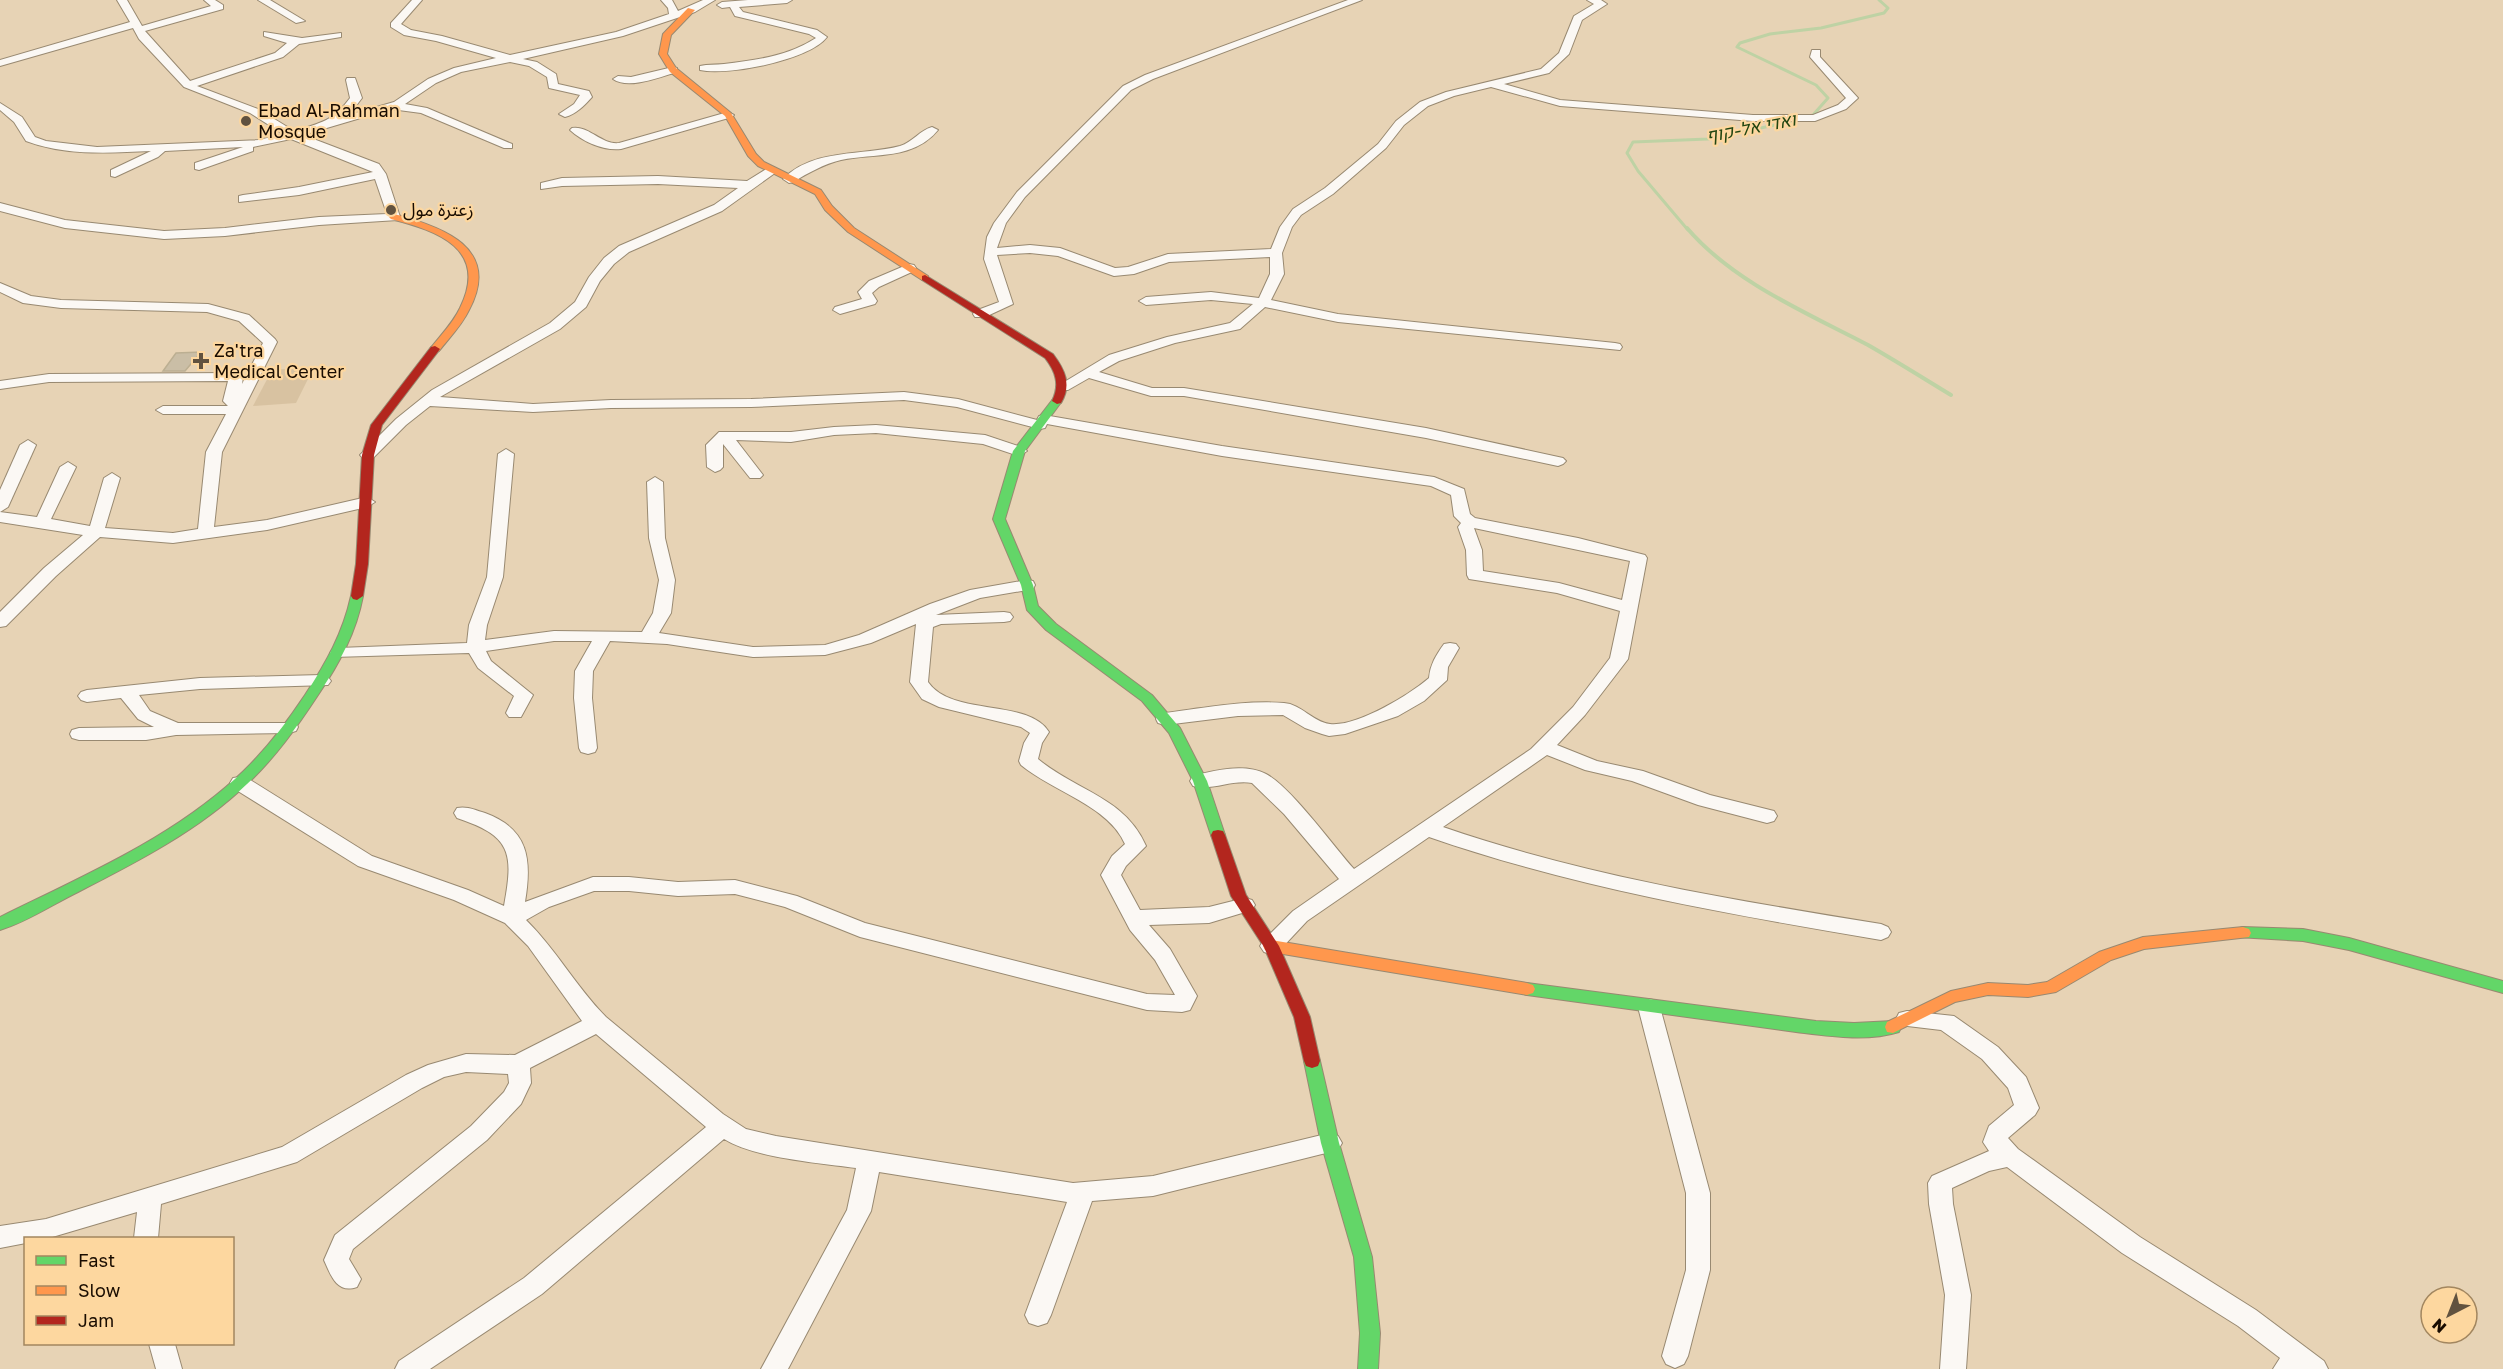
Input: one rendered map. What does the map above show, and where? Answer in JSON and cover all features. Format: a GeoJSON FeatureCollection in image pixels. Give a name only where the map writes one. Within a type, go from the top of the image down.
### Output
{"type":"FeatureCollection","features":[{"type":"Feature","properties":{"kind":"street"},"geometry":{"type":"LineString","coordinates":[[122,0],[139,30],[188,85],[254,111],[294,136],[375,167],[380,174],[394,217]]}},
{"type":"Feature","properties":{"kind":"street"},"geometry":{"type":"LineString","coordinates":[[139,30],[219,7],[209,0]]}},
{"type":"Feature","properties":{"kind":"street"},"geometry":{"type":"LineString","coordinates":[[263,0],[300,21]]}},
{"type":"Feature","properties":{"kind":"street"},"geometry":{"type":"LineString","coordinates":[[417,0],[395,24],[403,31],[438,38],[470,49],[533,64],[547,71],[552,76],[553,86],[559,89],[580,90],[585,93],[586,97],[578,106],[565,114]]}},
{"type":"Feature","properties":{"kind":"street"},"geometry":{"type":"LineString","coordinates":[[666,0],[673,7],[674,16]]}},
{"type":"Feature","properties":{"kind":"street"},"geometry":{"type":"LineString","coordinates":[[0,106],[15,114],[24,124],[30,139],[44,144],[98,150],[259,143],[294,136],[391,106],[410,97],[432,81],[458,70],[602,38],[674,16],[710,0]]}},
{"type":"Feature","properties":{"kind":"street"},"geometry":{"type":"LineString","coordinates":[[787,0],[695,8],[668,34],[663,54],[673,70],[728,116],[752,156],[771,170],[818,192],[828,208],[851,230],[1049,356],[1061,370],[1062,394],[1019,451],[999,519],[1027,585],[1032,607],[1051,627],[1147,698],[1175,731],[1200,781],[1239,896],[1271,946],[1302,1017],[1330,1143],[1363,1257],[1370,1333],[1368,1369]]}},
{"type":"Feature","properties":{"kind":"street"},"geometry":{"type":"LineString","coordinates":[[980,314],[1006,304],[1005,295],[992,266],[990,252],[994,232],[1019,197],[1127,88],[1149,77],[1357,0]]}},
{"type":"Feature","properties":{"kind":"street"},"geometry":{"type":"LineString","coordinates":[[1063,387],[1114,357],[1146,346],[1235,326],[1263,302],[1277,274],[1276,253],[1286,228],[1297,212],[1329,191],[1382,146],[1400,123],[1424,104],[1450,94],[1545,71],[1563,54],[1578,18],[1602,4],[1592,0]]}},
{"type":"Feature","properties":{"kind":"street"},"geometry":{"type":"LineString","coordinates":[[704,68],[721,68],[782,59],[822,37],[805,30],[752,19],[739,14],[733,5]]}},
{"type":"Feature","properties":{"kind":"street"},"geometry":{"type":"LineString","coordinates":[[0,63],[233,10]]}},
{"type":"Feature","properties":{"kind":"street"},"geometry":{"type":"LineString","coordinates":[[268,34],[295,42],[317,41],[337,35]]}},
{"type":"Feature","properties":{"kind":"street"},"geometry":{"type":"LineString","coordinates":[[188,85],[279,55],[295,42]]}},
{"type":"Feature","properties":{"kind":"street"},"geometry":{"type":"LineString","coordinates":[[1489,84],[1560,103],[1730,117],[1815,118],[1842,108],[1852,98],[1815,57],[1816,52]]}},
{"type":"Feature","properties":{"kind":"street"},"geometry":{"type":"LineString","coordinates":[[618,79],[631,80],[673,70]]}},
{"type":"Feature","properties":{"kind":"street"},"geometry":{"type":"LineString","coordinates":[[327,126],[343,115],[356,98],[351,80]]}},
{"type":"Feature","properties":{"kind":"street"},"geometry":{"type":"LineString","coordinates":[[391,106],[423,110],[508,146]]}},
{"type":"Feature","properties":{"kind":"street"},"geometry":{"type":"LineString","coordinates":[[576,130],[597,142],[612,147],[728,116]]}},
{"type":"Feature","properties":{"kind":"street"},"geometry":{"type":"LineString","coordinates":[[789,179],[813,166],[841,157],[909,147],[927,138],[932,130]]}},
{"type":"Feature","properties":{"kind":"street"},"geometry":{"type":"LineString","coordinates":[[199,166],[247,150],[259,143]]}},
{"type":"Feature","properties":{"kind":"street"},"geometry":{"type":"LineString","coordinates":[[115,173],[154,155],[163,146]]}},
{"type":"Feature","properties":{"kind":"street"},"geometry":{"type":"LineString","coordinates":[[368,455],[401,422],[437,393],[569,316],[581,304],[599,273],[624,249],[718,208],[771,170]]}},
{"type":"Feature","properties":{"kind":"street"},"geometry":{"type":"LineString","coordinates":[[243,199],[298,191],[380,174]]}},
{"type":"Feature","properties":{"kind":"street"},"geometry":{"type":"LineString","coordinates":[[546,186],[562,182],[658,180],[750,185]]}},
{"type":"Feature","properties":{"kind":"street"},"geometry":{"type":"LineString","coordinates":[[0,207],[65,224],[165,235],[225,232],[319,221],[394,217],[435,229],[462,246],[475,266],[469,301],[464,311],[377,425],[368,455],[362,564],[354,613],[339,653],[289,727],[240,783],[187,823],[126,860],[0,924]]}},
{"type":"Feature","properties":{"kind":"street"},"geometry":{"type":"LineString","coordinates":[[990,252],[1030,249],[1060,252],[1114,272],[1129,271],[1168,258],[1276,253]]}},
{"type":"Feature","properties":{"kind":"street"},"geometry":{"type":"LineString","coordinates":[[840,310],[870,301],[866,292],[874,284],[909,268]]}},
{"type":"Feature","properties":{"kind":"street"},"geometry":{"type":"LineString","coordinates":[[0,287],[28,300],[61,304],[208,308],[244,318],[270,342],[214,452],[205,524],[207,532]]}},
{"type":"Feature","properties":{"kind":"street"},"geometry":{"type":"LineString","coordinates":[[1146,301],[1218,296],[1263,302],[1300,313],[1338,318],[1615,347]]}},
{"type":"Feature","properties":{"kind":"street"},"geometry":{"type":"LineString","coordinates":[[1087,373],[1151,392],[1184,392],[1425,433],[1558,461]]}},
{"type":"Feature","properties":{"kind":"street"},"geometry":{"type":"LineString","coordinates":[[0,385],[49,378],[236,377],[230,401],[236,407]]}},
{"type":"Feature","properties":{"kind":"street"},"geometry":{"type":"LineString","coordinates":[[426,401],[533,408],[904,396],[958,403],[1042,422],[1233,453],[1434,482],[1458,492],[1462,516],[1470,522],[1639,558],[1619,659],[1579,711],[1544,747],[1300,916],[1271,946]]}},
{"type":"Feature","properties":{"kind":"street"},"geometry":{"type":"LineString","coordinates":[[163,410],[236,407]]}},
{"type":"Feature","properties":{"kind":"street"},"geometry":{"type":"LineString","coordinates":[[715,467],[714,445],[724,435],[791,437],[834,431],[876,429],[985,440],[1019,451]]}},
{"type":"Feature","properties":{"kind":"street"},"geometry":{"type":"LineString","coordinates":[[724,435],[755,475]]}},
{"type":"Feature","properties":{"kind":"street"},"geometry":{"type":"LineString","coordinates":[[0,507],[28,445]]}},
{"type":"Feature","properties":{"kind":"street"},"geometry":{"type":"LineString","coordinates":[[506,454],[495,577],[478,625],[475,647],[484,664],[524,695],[515,713]]}},
{"type":"Feature","properties":{"kind":"street"},"geometry":{"type":"LineString","coordinates":[[42,522],[68,467]]}},
{"type":"Feature","properties":{"kind":"street"},"geometry":{"type":"LineString","coordinates":[[0,622],[50,572],[96,532],[112,478]]}},
{"type":"Feature","properties":{"kind":"street"},"geometry":{"type":"LineString","coordinates":[[648,637],[662,613],[667,580],[657,538],[655,482]]}},
{"type":"Feature","properties":{"kind":"street"},"geometry":{"type":"LineString","coordinates":[[0,517],[96,532],[173,538],[259,526],[367,502]]}},
{"type":"Feature","properties":{"kind":"street"},"geometry":{"type":"LineString","coordinates":[[1470,522],[1466,527],[1474,550],[1475,575],[1559,588],[1629,608]]}},
{"type":"Feature","properties":{"kind":"street"},"geometry":{"type":"LineString","coordinates":[[339,653],[475,647],[554,636],[604,635],[648,637],[753,652],[825,650],[923,620],[976,594],[1027,585]]}},
{"type":"Feature","properties":{"kind":"street"},"geometry":{"type":"LineString","coordinates":[[923,620],[1004,617]]}},
{"type":"Feature","properties":{"kind":"street"},"geometry":{"type":"LineString","coordinates":[[512,918],[542,903],[593,884],[629,884],[678,889],[735,887],[790,901],[860,929],[1049,975],[1147,1002],[1182,1004],[1186,996],[1163,955],[1133,918],[1110,874],[1119,861],[1136,846],[1134,834],[1099,803],[1038,772],[1028,761],[1033,743],[1040,732],[1027,722],[945,703],[928,695],[919,682],[923,620]]}},
{"type":"Feature","properties":{"kind":"street"},"geometry":{"type":"LineString","coordinates":[[588,748],[583,698],[585,670],[604,635]]}},
{"type":"Feature","properties":{"kind":"street"},"geometry":{"type":"LineString","coordinates":[[1165,720],[1238,710],[1286,709],[1312,724],[1329,730],[1345,728],[1392,712],[1418,697],[1438,680],[1439,667],[1450,648]]}},
{"type":"Feature","properties":{"kind":"street"},"geometry":{"type":"LineString","coordinates":[[87,696],[127,693],[159,687],[322,681]]}},
{"type":"Feature","properties":{"kind":"street"},"geometry":{"type":"LineString","coordinates":[[127,693],[144,716],[176,729]]}},
{"type":"Feature","properties":{"kind":"street"},"geometry":{"type":"LineString","coordinates":[[79,734],[146,734],[176,729],[289,727]]}},
{"type":"Feature","properties":{"kind":"street"},"geometry":{"type":"LineString","coordinates":[[1544,747],[1592,766],[1636,776],[1705,800],[1767,816]]}},
{"type":"Feature","properties":{"kind":"street"},"geometry":{"type":"LineString","coordinates":[[1200,781],[1243,775],[1261,778],[1352,881]]}},
{"type":"Feature","properties":{"kind":"street"},"geometry":{"type":"LineString","coordinates":[[240,783],[365,861],[461,895],[512,918],[534,941],[586,1011],[598,1023],[723,1126],[740,1137],[776,1146],[1073,1193],[1153,1186],[1330,1143]]}},
{"type":"Feature","properties":{"kind":"street"},"geometry":{"type":"LineString","coordinates":[[464,813],[501,829],[513,841],[519,874],[512,918]]}},
{"type":"Feature","properties":{"kind":"street"},"geometry":{"type":"LineString","coordinates":[[1427,829],[1502,855],[1686,899],[1881,932]]}},
{"type":"Feature","properties":{"kind":"street"},"geometry":{"type":"LineString","coordinates":[[1133,918],[1209,915],[1245,905]]}},
{"type":"Feature","properties":{"kind":"street"},"geometry":{"type":"LineString","coordinates":[[1271,946],[1588,999],[1817,1028],[1892,1027],[1951,997],[1988,989],[2028,991],[2050,988],[2105,956],[2143,943],[2250,932],[2303,935],[2349,944],[2503,987]]}},
{"type":"Feature","properties":{"kind":"street"},"geometry":{"type":"LineString","coordinates":[[1649,1007],[1698,1193],[1698,1270],[1675,1356]]}},
{"type":"Feature","properties":{"kind":"street"},"geometry":{"type":"LineString","coordinates":[[1907,1019],[1946,1022],[1990,1053],[2018,1083],[2027,1108],[1997,1133],[1995,1142],[2010,1156],[2131,1245],[2247,1318],[2300,1365]]}},
{"type":"Feature","properties":{"kind":"street"},"geometry":{"type":"LineString","coordinates":[[0,1237],[46,1229],[289,1155],[323,1138],[429,1073],[458,1064],[518,1064],[598,1023]]}},
{"type":"Feature","properties":{"kind":"street"},"geometry":{"type":"LineString","coordinates":[[348,1279],[336,1260],[344,1242],[479,1133],[513,1098],[520,1083],[518,1064]]}},
{"type":"Feature","properties":{"kind":"street"},"geometry":{"type":"LineString","coordinates":[[408,1369],[533,1286],[723,1126]]}},
{"type":"Feature","properties":{"kind":"street"},"geometry":{"type":"LineString","coordinates":[[1953,1369],[1958,1295],[1941,1204],[1940,1184],[1984,1162],[2010,1156]]}},
{"type":"Feature","properties":{"kind":"street"},"geometry":{"type":"LineString","coordinates":[[774,1369],[859,1212],[870,1160]]}},
{"type":"Feature","properties":{"kind":"street"},"geometry":{"type":"LineString","coordinates":[[1038,1315],[1083,1192]]}},
{"type":"Feature","properties":{"kind":"street"},"geometry":{"type":"LineString","coordinates":[[147,1237],[150,1198]]}},
{"type":"Feature","properties":{"kind":"street"},"geometry":{"type":"LineString","coordinates":[[162,1345],[169,1369]]}},
{"type":"Feature","properties":{"kind":"shaded area"},"geometry":{"type":"Polygon","coordinates":[[[314,367],[296,403],[253,406],[272,370],[314,367]]]}},
{"type":"Feature","properties":{"kind":"building"},"geometry":{"type":"Polygon","coordinates":[[[201,352],[185,371],[163,371],[176,353],[201,352]]]}},
{"type":"Feature","properties":{"kind":"waterway","name":"ואדי אל-קוף"},"geometry":{"type":"LineString","coordinates":[[1807,117],[1813,115],[1828,98],[1816,85],[1737,47],[1740,43],[1770,34],[1821,28],[1884,13],[1888,8],[1879,0]]}},
{"type":"Feature","properties":{"kind":"waterway","name":"ואדי אל-קוף"},"geometry":{"type":"LineString","coordinates":[[1688,230],[1638,171],[1627,153],[1633,142],[1708,139],[1799,120]]}},
{"type":"Feature","properties":{"kind":"waterway","name":"ואדי אל-קוף"},"geometry":{"type":"LineString","coordinates":[[1687,228],[1726,265],[1748,280],[1868,345],[1951,395]]}},
{"type":"Feature","properties":{"kind":"traffic: fast"},"geometry":{"type":"LineString","coordinates":[[1057,401],[1019,451],[999,519],[1027,585],[1032,607],[1051,627],[1147,698],[1175,731],[1200,781],[1218,835]]}},
{"type":"Feature","properties":{"kind":"traffic: fast"},"geometry":{"type":"LineString","coordinates":[[0,924],[93,878],[156,843],[186,825],[240,783],[280,739],[321,680],[346,634],[357,596]]}},
{"type":"Feature","properties":{"kind":"traffic: fast"},"geometry":{"type":"LineString","coordinates":[[2243,933],[2303,935],[2349,944],[2503,987]]}},
{"type":"Feature","properties":{"kind":"traffic: fast"},"geometry":{"type":"LineString","coordinates":[[1527,989],[1816,1028],[1854,1030],[1893,1027]]}},
{"type":"Feature","properties":{"kind":"traffic: fast"},"geometry":{"type":"LineString","coordinates":[[1312,1061],[1330,1143],[1363,1257],[1370,1333],[1368,1369]]}},
{"type":"Feature","properties":{"kind":"traffic: slow"},"geometry":{"type":"LineString","coordinates":[[691,10],[667,34],[663,54],[673,70],[728,115],[752,156],[761,164],[818,192],[828,208],[851,230],[925,278]]}},
{"type":"Feature","properties":{"kind":"traffic: slow"},"geometry":{"type":"LineString","coordinates":[[394,217],[446,235],[460,245],[469,256],[474,271],[473,288],[465,309],[435,349]]}},
{"type":"Feature","properties":{"kind":"traffic: slow"},"geometry":{"type":"LineString","coordinates":[[1893,1027],[1951,997],[1988,989],[2028,991],[2050,988],[2105,956],[2143,943],[2243,933]]}},
{"type":"Feature","properties":{"kind":"traffic: slow"},"geometry":{"type":"LineString","coordinates":[[1271,946],[1527,989]]}},
{"type":"Feature","properties":{"kind":"traffic: jam"},"geometry":{"type":"LineString","coordinates":[[925,278],[1049,356],[1061,377],[1062,389],[1057,401]]}},
{"type":"Feature","properties":{"kind":"traffic: jam"},"geometry":{"type":"LineString","coordinates":[[357,596],[362,564],[368,455],[377,425],[435,349]]}},
{"type":"Feature","properties":{"kind":"traffic: jam"},"geometry":{"type":"LineString","coordinates":[[1218,835],[1239,896],[1271,946],[1302,1017],[1312,1061]]}},
{"type":"Feature","properties":{"kind":"place","name":"Ebad Al-Rahman Mosque"},"geometry":{"type":"Point","coordinates":[246,121]}},
{"type":"Feature","properties":{"kind":"place","name":"زعترة مول"},"geometry":{"type":"Point","coordinates":[391,210]}},
{"type":"Feature","properties":{"kind":"place","name":"Za'tra Medical Center"},"geometry":{"type":"Point","coordinates":[201,361]}}]}
